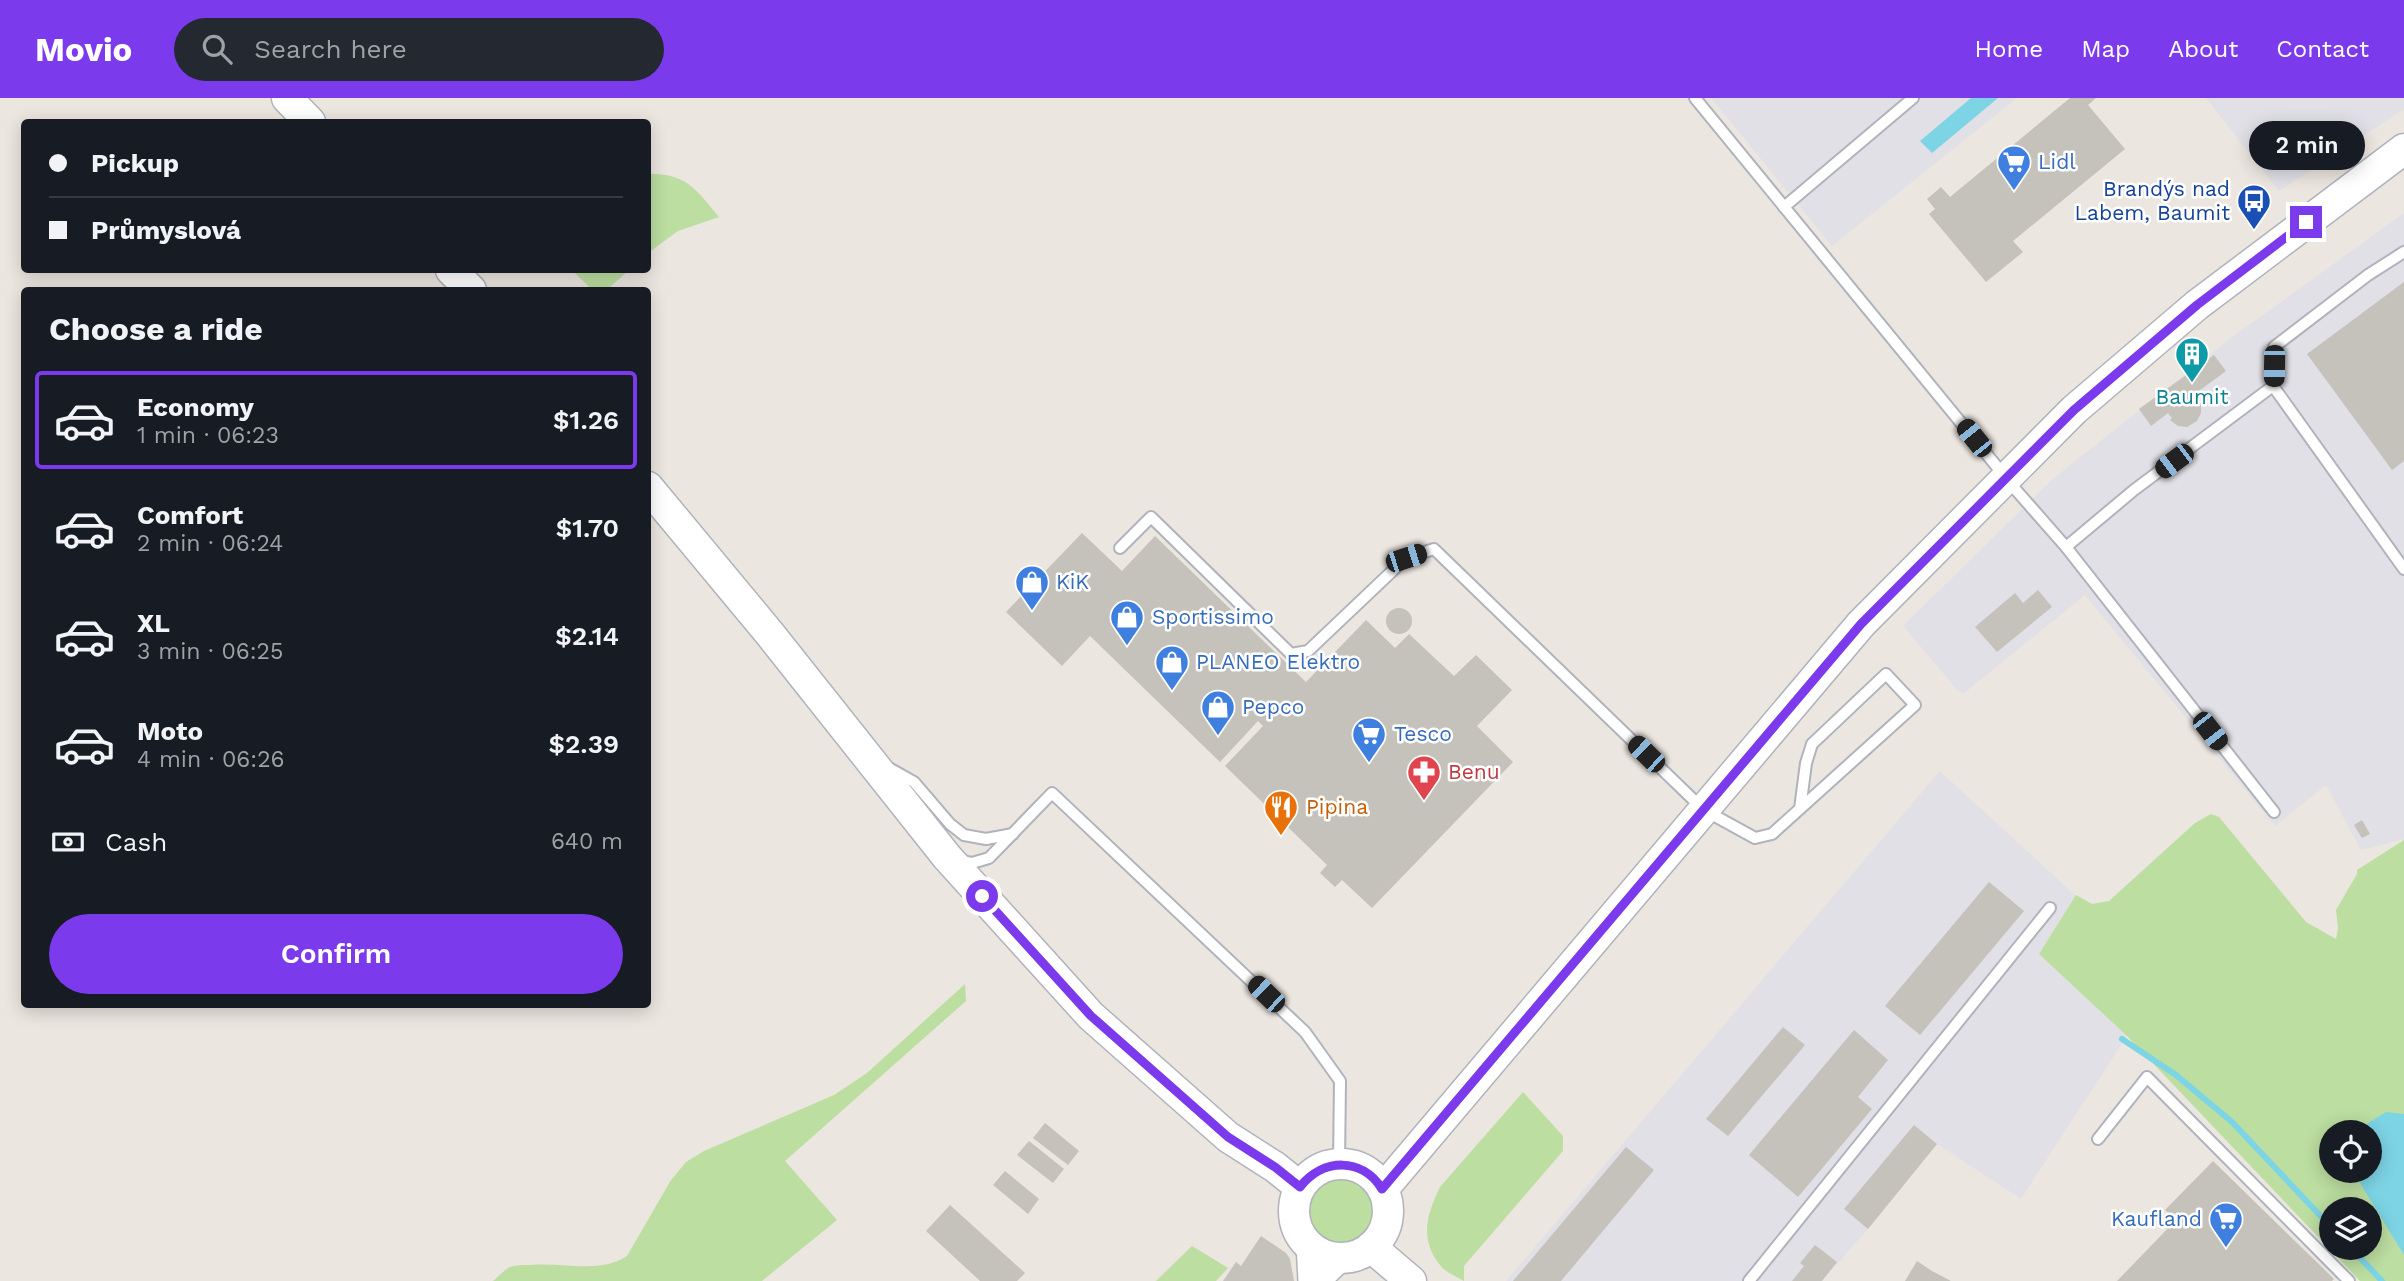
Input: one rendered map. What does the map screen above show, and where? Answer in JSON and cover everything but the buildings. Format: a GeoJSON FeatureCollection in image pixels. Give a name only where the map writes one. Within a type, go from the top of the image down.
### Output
{"type":"FeatureCollection","features":[{"type":"Feature","properties":{"kind":"main road"},"geometry":{"type":"LineString","coordinates":[[287,98],[307,119]]}},
{"type":"Feature","properties":{"kind":"main road"},"geometry":{"type":"LineString","coordinates":[[1382,1189],[1861,624],[2005,477],[2074,410],[2197,305],[2404,149]]}},
{"type":"Feature","properties":{"kind":"main road"},"geometry":{"type":"LineString","coordinates":[[454,273],[468,287]]}},
{"type":"Feature","properties":{"kind":"main road"},"geometry":{"type":"LineString","coordinates":[[651,491],[770,634],[947,857],[1091,1016],[1228,1137],[1275,1167],[1300,1187]]}},
{"type":"Feature","properties":{"kind":"main road"},"geometry":{"type":"LineString","coordinates":[[1350,1165],[1365,1171],[1382,1189],[1388,1205],[1387,1221],[1381,1236],[1371,1247],[1358,1255],[1343,1258],[1321,1255],[1307,1244],[1294,1220],[1294,1203],[1300,1187],[1314,1172],[1326,1166],[1350,1165]]}},
{"type":"Feature","properties":{"kind":"main road"},"geometry":{"type":"LineString","coordinates":[[1371,1247],[1411,1281]]}},
{"type":"Feature","properties":{"kind":"street"},"geometry":{"type":"LineString","coordinates":[[1307,1244],[1309,1281]]}},
{"type":"Feature","properties":{"kind":"street"},"geometry":{"type":"LineString","coordinates":[[1320,1281],[1343,1258]]}},
{"type":"Feature","properties":{"kind":"lane"},"geometry":{"type":"LineString","coordinates":[[1695,98],[2005,477],[2066,547],[2274,812]]}},
{"type":"Feature","properties":{"kind":"lane"},"geometry":{"type":"LineString","coordinates":[[1784,207],[1913,98]]}},
{"type":"Feature","properties":{"kind":"lane"},"geometry":{"type":"LineString","coordinates":[[2404,252],[2368,275],[2274,347],[2273,386],[2404,569]]}},
{"type":"Feature","properties":{"kind":"lane"},"geometry":{"type":"LineString","coordinates":[[2066,547],[2134,491],[2273,386]]}},
{"type":"Feature","properties":{"kind":"lane"},"geometry":{"type":"LineString","coordinates":[[1119,548],[1152,517],[1291,654],[1308,651],[1406,558],[1434,549],[1704,810],[1755,838],[1772,834],[1800,809],[1915,705],[1886,674],[1812,744],[1806,763],[1800,809]]}},
{"type":"Feature","properties":{"kind":"lane"},"geometry":{"type":"LineString","coordinates":[[865,755],[914,782],[950,824],[964,835],[986,839],[1013,834]]}},
{"type":"Feature","properties":{"kind":"lane"},"geometry":{"type":"LineString","coordinates":[[947,857],[972,863],[989,858],[1052,793],[1305,1032],[1340,1081],[1339,1164]]}},
{"type":"Feature","properties":{"kind":"lane"},"geometry":{"type":"LineString","coordinates":[[1749,1281],[2050,908]]}},
{"type":"Feature","properties":{"kind":"lane"},"geometry":{"type":"LineString","coordinates":[[2098,1139],[2147,1077],[2349,1281]]}},
{"type":"Feature","properties":{"kind":"shaded area"},"geometry":{"type":"Polygon","coordinates":[[[1711,98],[2017,98],[1832,246],[1711,98]]]}},
{"type":"Feature","properties":{"kind":"shaded area"},"geometry":{"type":"Polygon","coordinates":[[[2206,98],[2404,98],[2404,109],[2279,191],[2206,98]]]}},
{"type":"Feature","properties":{"kind":"shaded area"},"geometry":{"type":"Polygon","coordinates":[[[2404,213],[2404,839],[2361,850],[2326,785],[2275,826],[2085,595],[1964,693],[1958,691],[1903,626],[2055,477],[2231,338],[2404,213]]]}},
{"type":"Feature","properties":{"kind":"shaded area"},"geometry":{"type":"Polygon","coordinates":[[[1940,771],[2077,897],[2039,954],[2127,1036],[2021,1199],[1937,1144],[1822,1281],[1506,1281],[1940,771]]]}},
{"type":"Feature","properties":{"kind":"green space"},"geometry":{"type":"Polygon","coordinates":[[[651,174],[675,177],[691,186],[719,217],[678,231],[651,251],[651,174]]]}},
{"type":"Feature","properties":{"kind":"green space"},"geometry":{"type":"Polygon","coordinates":[[[575,273],[626,273],[610,287],[589,287],[575,273]]]}},
{"type":"Feature","properties":{"kind":"green space"},"geometry":{"type":"Polygon","coordinates":[[[2211,814],[2219,817],[2306,922],[2336,939],[2336,910],[2357,870],[2404,840],[2404,1281],[2360,1281],[2340,1260],[2382,1260],[2382,1197],[2319,1197],[2319,1238],[2127,1036],[2039,954],[2076,895],[2092,904],[2109,901],[2195,823],[2211,814]]]}},
{"type":"Feature","properties":{"kind":"green space"},"geometry":{"type":"Polygon","coordinates":[[[965,984],[966,1001],[785,1161],[837,1220],[762,1281],[493,1281],[508,1268],[515,1266],[605,1265],[627,1256],[671,1180],[686,1162],[704,1151],[834,1095],[867,1073],[965,984]]]}},
{"type":"Feature","properties":{"kind":"green space"},"geometry":{"type":"Polygon","coordinates":[[[1523,1092],[1563,1136],[1563,1151],[1464,1266],[1464,1281],[1440,1265],[1429,1246],[1427,1226],[1432,1207],[1440,1187],[1523,1092]]]}},
{"type":"Feature","properties":{"kind":"green space"},"geometry":{"type":"Polygon","coordinates":[[[1350,1177],[1363,1183],[1372,1192],[1376,1198],[1376,1226],[1368,1237],[1357,1245],[1336,1247],[1318,1237],[1310,1226],[1308,1205],[1318,1187],[1329,1179],[1350,1177]]]}},
{"type":"Feature","properties":{"kind":"green space"},"geometry":{"type":"Polygon","coordinates":[[[1192,1246],[1228,1268],[1216,1281],[1156,1281],[1192,1246]]]}},
{"type":"Feature","properties":{"kind":"water"},"geometry":{"type":"Polygon","coordinates":[[[1971,98],[1998,98],[1932,153],[1920,141],[1971,98]]]}},
{"type":"Feature","properties":{"kind":"water"},"geometry":{"type":"Polygon","coordinates":[[[2386,1112],[2404,1114],[2404,1255],[2382,1219],[2382,1197],[2369,1197],[2360,1183],[2382,1183],[2382,1120],[2373,1120],[2386,1112]]]}},
{"type":"Feature","properties":{"kind":"waterway"},"geometry":{"type":"LineString","coordinates":[[2122,1039],[2176,1075],[2232,1122],[2319,1214]]}},
{"type":"Feature","properties":{"kind":"waterway"},"geometry":{"type":"LineString","coordinates":[[2362,1260],[2382,1281]]}},
{"type":"Feature","properties":{"kind":"place","name":"Lidl"},"geometry":{"type":"Point","coordinates":[2014,192]}},
{"type":"Feature","properties":{"kind":"place","name":"Brandýs nad Labem, Baumit"},"geometry":{"type":"Point","coordinates":[2254,231]}},
{"type":"Feature","properties":{"kind":"place","name":"Baumit"},"geometry":{"type":"Point","coordinates":[2192,384]}},
{"type":"Feature","properties":{"kind":"place","name":"KiK"},"geometry":{"type":"Point","coordinates":[1032,612]}},
{"type":"Feature","properties":{"kind":"place","name":"Sportissimo"},"geometry":{"type":"Point","coordinates":[1127,647]}},
{"type":"Feature","properties":{"kind":"place","name":"PLANEO Elektro"},"geometry":{"type":"Point","coordinates":[1172,692]}},
{"type":"Feature","properties":{"kind":"place","name":"Pepco"},"geometry":{"type":"Point","coordinates":[1218,737]}},
{"type":"Feature","properties":{"kind":"place","name":"Tesco"},"geometry":{"type":"Point","coordinates":[1369,764]}},
{"type":"Feature","properties":{"kind":"place","name":"Benu"},"geometry":{"type":"Point","coordinates":[1424,802]}},
{"type":"Feature","properties":{"kind":"place","name":"Pipina"},"geometry":{"type":"Point","coordinates":[1281,837]}},
{"type":"Feature","properties":{"kind":"place","name":"Kaufland"},"geometry":{"type":"Point","coordinates":[2226,1249]}},
{"type":"Feature","properties":{"kind":"route"},"geometry":{"type":"LineString","coordinates":[[982,896],[1091,1016],[1228,1137],[1275,1167],[1300,1187],[1314,1172],[1339,1164],[1360,1168],[1373,1177],[1382,1189],[1861,624],[2074,410],[2197,305],[2306,222]]}}]}
